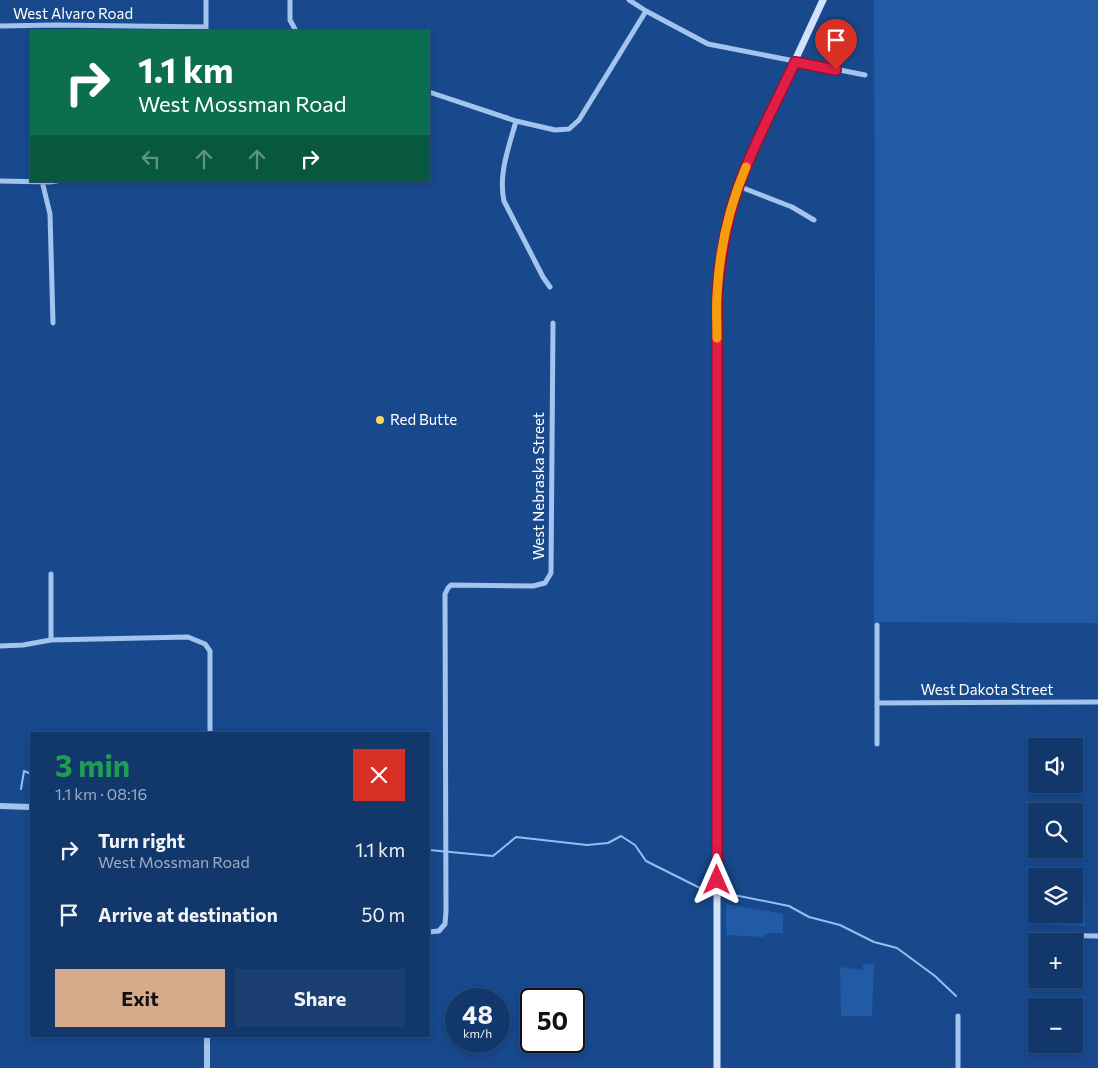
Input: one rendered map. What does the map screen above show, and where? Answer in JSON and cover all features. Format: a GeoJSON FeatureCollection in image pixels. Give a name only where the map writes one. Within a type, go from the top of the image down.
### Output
{"type":"FeatureCollection","features":[{"type":"Feature","properties":{"kind":"main road"},"geometry":{"type":"LineString","coordinates":[[717,1068],[717,295],[720,259],[738,186],[823,0]]}},
{"type":"Feature","properties":{"kind":"street"},"geometry":{"type":"LineString","coordinates":[[206,0],[206,29]]}},
{"type":"Feature","properties":{"kind":"street"},"geometry":{"type":"LineString","coordinates":[[290,0],[290,20],[295,30]]}},
{"type":"Feature","properties":{"kind":"street"},"geometry":{"type":"LineString","coordinates":[[629,0],[708,44],[865,75]]}},
{"type":"Feature","properties":{"kind":"street"},"geometry":{"type":"LineString","coordinates":[[430,92],[516,120],[555,130],[569,129],[579,120],[646,11]]}},
{"type":"Feature","properties":{"kind":"street","name":"West Alvaro Road"},"geometry":{"type":"LineString","coordinates":[[0,26],[206,29]]}},
{"type":"Feature","properties":{"kind":"street"},"geometry":{"type":"LineString","coordinates":[[516,120],[503,171],[502,189],[504,201],[542,277],[550,287]]}},
{"type":"Feature","properties":{"kind":"street"},"geometry":{"type":"LineString","coordinates":[[0,182],[30,181]]}},
{"type":"Feature","properties":{"kind":"street"},"geometry":{"type":"LineString","coordinates":[[42,182],[50,214],[53,323]]}},
{"type":"Feature","properties":{"kind":"street"},"geometry":{"type":"LineString","coordinates":[[738,186],[792,207],[814,220]]}},
{"type":"Feature","properties":{"kind":"street","name":"West Nebraska Street"},"geometry":{"type":"LineString","coordinates":[[430,932],[439,931],[445,924],[446,911],[445,594],[451,584],[533,586],[544,584],[551,573],[553,322]]}},
{"type":"Feature","properties":{"kind":"street"},"geometry":{"type":"LineString","coordinates":[[51,574],[51,640]]}},
{"type":"Feature","properties":{"kind":"street"},"geometry":{"type":"LineString","coordinates":[[877,625],[877,744]]}},
{"type":"Feature","properties":{"kind":"street"},"geometry":{"type":"LineString","coordinates":[[0,646],[23,646],[51,640],[188,637],[205,644],[210,651],[210,732]]}},
{"type":"Feature","properties":{"kind":"street","name":"West Dakota Street"},"geometry":{"type":"LineString","coordinates":[[877,703],[1098,702]]}},
{"type":"Feature","properties":{"kind":"street"},"geometry":{"type":"LineString","coordinates":[[0,806],[30,807]]}},
{"type":"Feature","properties":{"kind":"street"},"geometry":{"type":"LineString","coordinates":[[1083,936],[1098,936]]}},
{"type":"Feature","properties":{"kind":"street"},"geometry":{"type":"LineString","coordinates":[[958,1016],[958,1068]]}},
{"type":"Feature","properties":{"kind":"street"},"geometry":{"type":"LineString","coordinates":[[207,1037],[207,1068]]}},
{"type":"Feature","properties":{"kind":"shaded area"},"geometry":{"type":"Polygon","coordinates":[[[874,0],[1098,0],[1098,623],[874,622],[874,0]]]}},
{"type":"Feature","properties":{"kind":"shaded area"},"geometry":{"type":"Polygon","coordinates":[[[1083,899],[1085,899],[1085,926],[1038,924],[1083,923],[1083,899]]]}},
{"type":"Feature","properties":{"kind":"shaded area"},"geometry":{"type":"Polygon","coordinates":[[[726,904],[783,914],[783,933],[769,933],[763,937],[726,935],[726,904]]]}},
{"type":"Feature","properties":{"kind":"shaded area"},"geometry":{"type":"Polygon","coordinates":[[[863,964],[874,964],[872,1016],[841,1016],[840,967],[863,970],[863,964]]]}},
{"type":"Feature","properties":{"kind":"waterway"},"geometry":{"type":"LineString","coordinates":[[21,789],[24,771],[30,774]]}},
{"type":"Feature","properties":{"kind":"waterway"},"geometry":{"type":"LineString","coordinates":[[430,850],[493,856],[516,837],[587,845],[608,843],[621,836],[635,845],[646,861],[702,889],[715,891]]}},
{"type":"Feature","properties":{"kind":"waterway"},"geometry":{"type":"LineString","coordinates":[[719,892],[789,906],[809,917],[840,925],[874,942],[897,948],[935,976],[956,996]]}},
{"type":"Feature","properties":{"kind":"slow traffic"},"geometry":{"type":"LineString","coordinates":[[717,338],[717,295],[720,259],[731,209],[746,167]]}},
{"type":"Feature","properties":{"kind":"place","name":"Red Butte"},"geometry":{"type":"Point","coordinates":[380,420]}},
{"type":"Feature","properties":{"kind":"route"},"geometry":{"type":"LineString","coordinates":[[717,880],[717,295],[720,259],[726,227],[738,186],[795,62],[836,70]]}}]}
